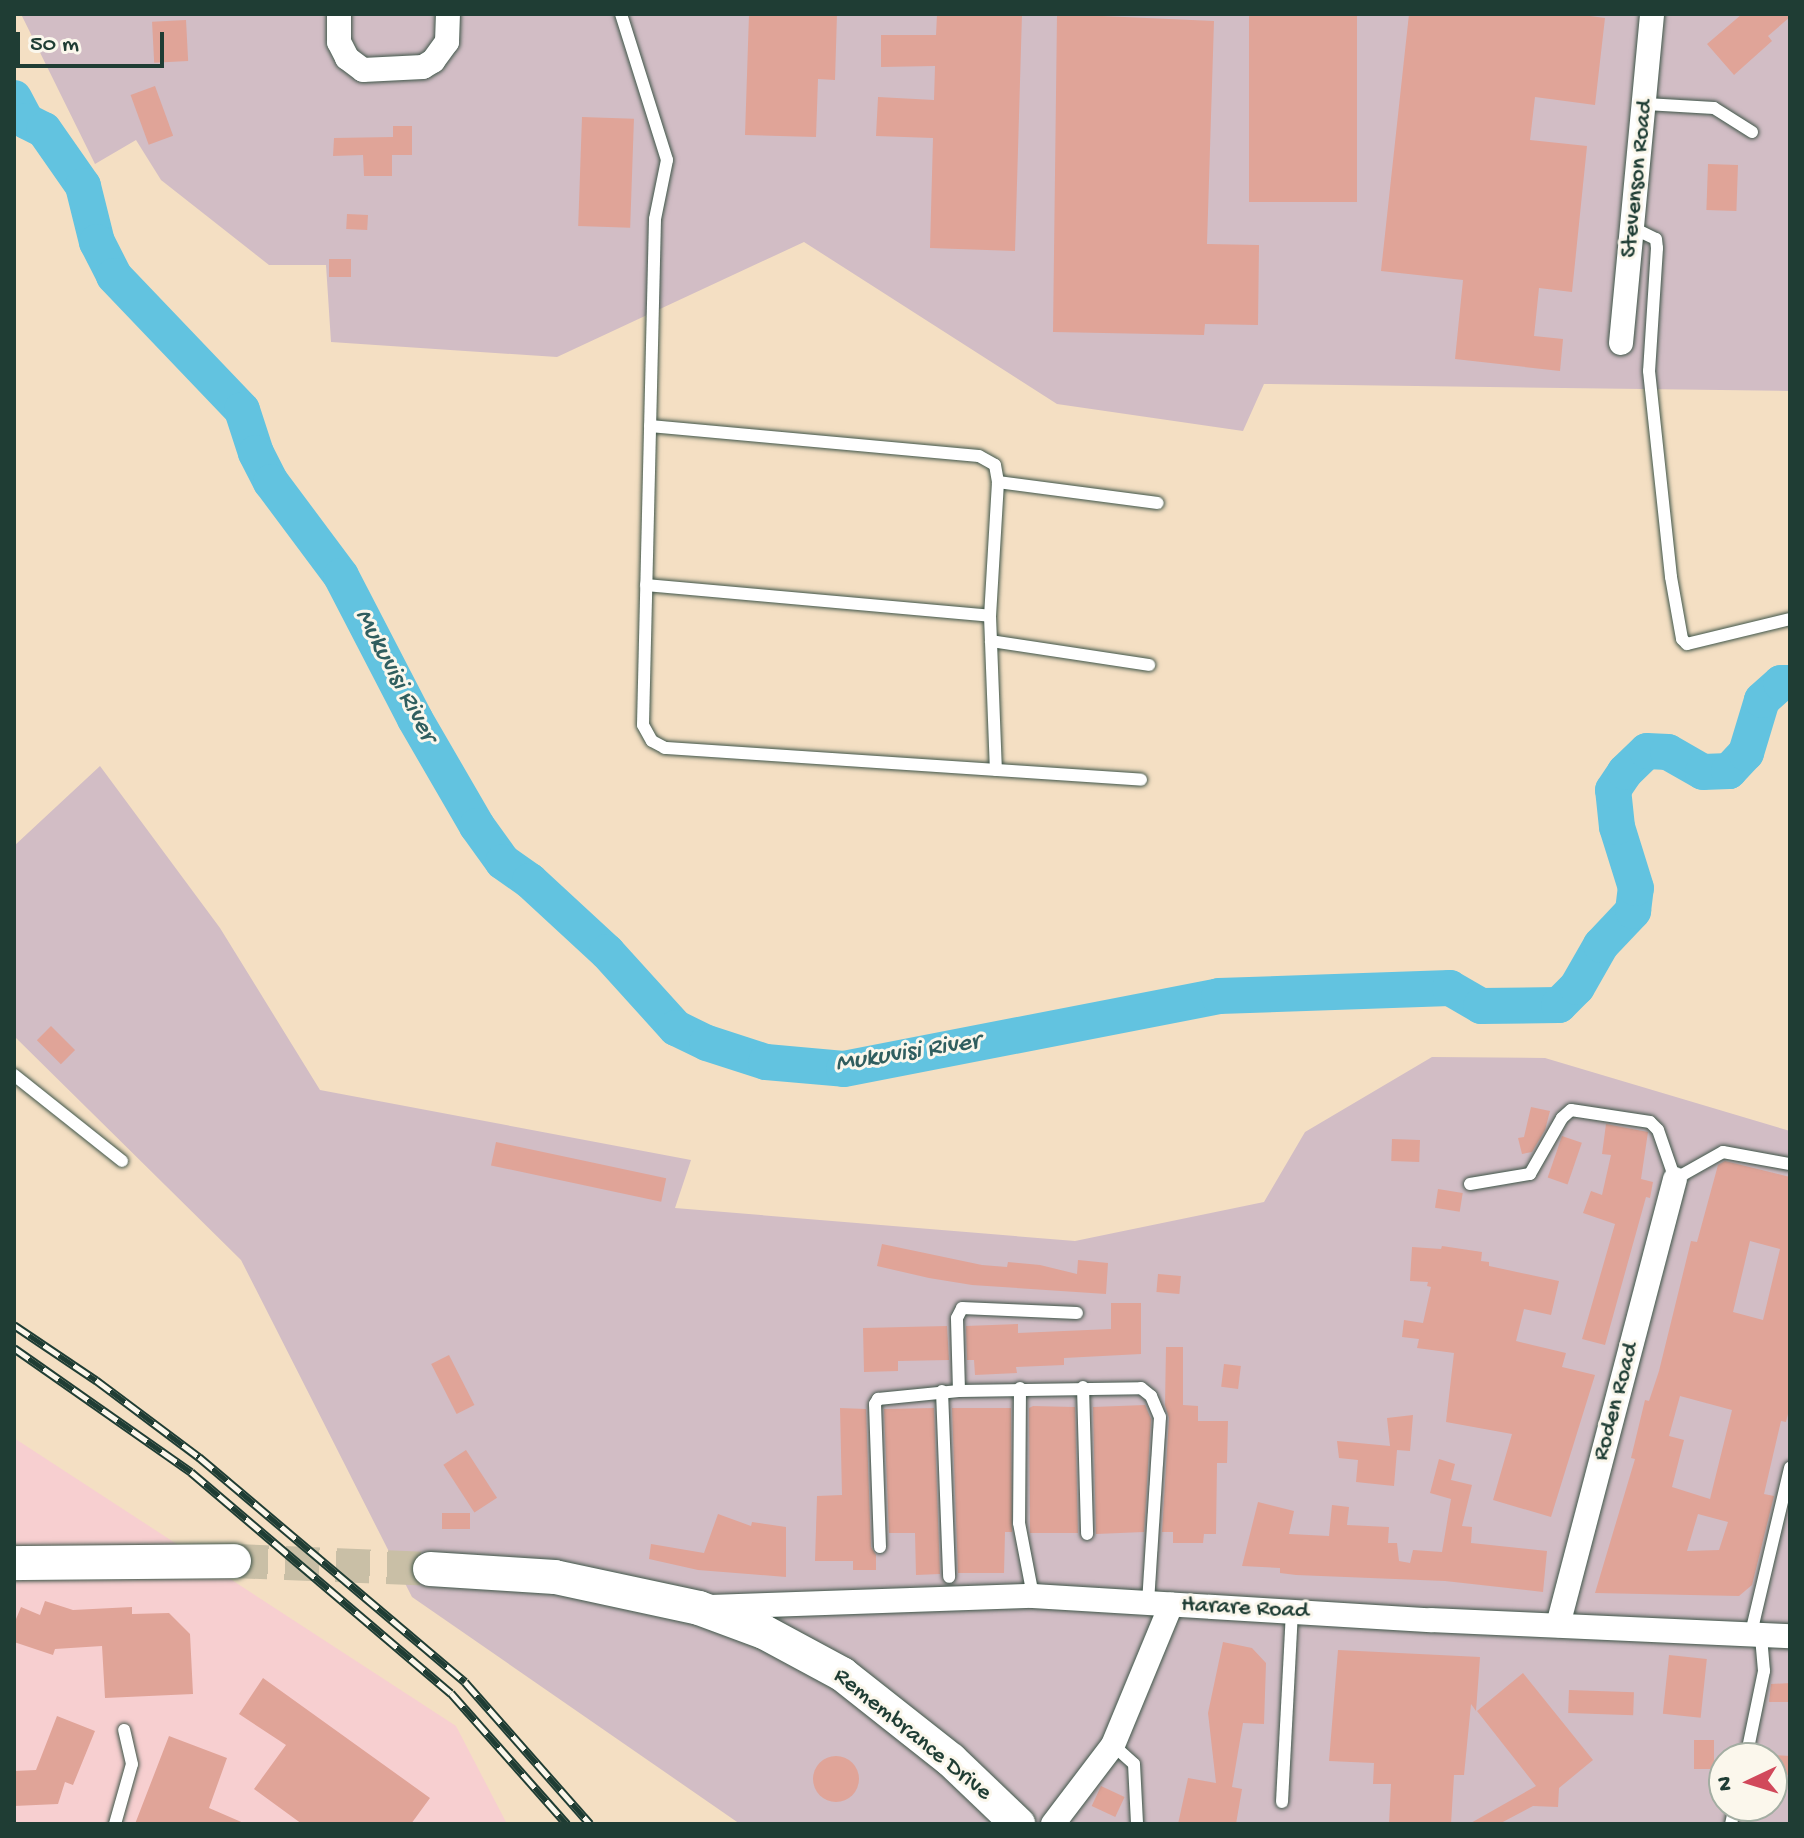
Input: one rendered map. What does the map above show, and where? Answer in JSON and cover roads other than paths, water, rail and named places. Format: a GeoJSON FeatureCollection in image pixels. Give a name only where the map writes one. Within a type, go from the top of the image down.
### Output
{"type":"FeatureCollection","features":[{"type":"Feature","properties":{"kind":"street"},"geometry":{"type":"LineString","coordinates":[[339,14],[339,42],[347,58],[363,70],[423,67],[433,61],[447,42],[448,14]]}},
{"type":"Feature","properties":{"kind":"street","name":"Stevenson Road"},"geometry":{"type":"LineString","coordinates":[[1621,343],[1646,104],[1652,14]]}},
{"type":"Feature","properties":{"kind":"street","name":"Roden Road"},"geometry":{"type":"LineString","coordinates":[[1558,1625],[1675,1179]]}},
{"type":"Feature","properties":{"kind":"street"},"geometry":{"type":"LineString","coordinates":[[14,1563],[234,1561]]}},
{"type":"Feature","properties":{"kind":"street","name":"Remembrance Drive"},"geometry":{"type":"LineString","coordinates":[[430,1569],[555,1577],[699,1608],[764,1632],[842,1674],[951,1760],[1018,1824]]}},
{"type":"Feature","properties":{"kind":"street","name":"Harare Road"},"geometry":{"type":"LineString","coordinates":[[699,1608],[1033,1596],[1790,1636]]}},
{"type":"Feature","properties":{"kind":"street"},"geometry":{"type":"LineString","coordinates":[[1053,1824],[1113,1745],[1160,1605]]}},
{"type":"Feature","properties":{"kind":"lane"},"geometry":{"type":"LineString","coordinates":[[621,14],[667,160],[655,219],[643,725],[652,741],[665,748],[1141,780]]}},
{"type":"Feature","properties":{"kind":"lane"},"geometry":{"type":"LineString","coordinates":[[1646,104],[1714,108],[1752,132]]}},
{"type":"Feature","properties":{"kind":"lane"},"geometry":{"type":"LineString","coordinates":[[1633,228],[1656,239],[1649,371],[1671,577],[1682,639],[1687,644],[1790,619]]}},
{"type":"Feature","properties":{"kind":"lane"},"geometry":{"type":"LineString","coordinates":[[650,426],[979,456],[995,465],[998,482],[990,616],[996,770]]}},
{"type":"Feature","properties":{"kind":"lane"},"geometry":{"type":"LineString","coordinates":[[998,482],[1158,503]]}},
{"type":"Feature","properties":{"kind":"lane"},"geometry":{"type":"LineString","coordinates":[[646,585],[990,616]]}},
{"type":"Feature","properties":{"kind":"lane"},"geometry":{"type":"LineString","coordinates":[[991,641],[1149,665]]}},
{"type":"Feature","properties":{"kind":"lane"},"geometry":{"type":"LineString","coordinates":[[14,1075],[122,1161]]}},
{"type":"Feature","properties":{"kind":"lane"},"geometry":{"type":"LineString","coordinates":[[1470,1184],[1530,1174],[1562,1118],[1571,1110],[1650,1122],[1658,1130],[1675,1179],[1723,1152],[1790,1164]]}},
{"type":"Feature","properties":{"kind":"lane"},"geometry":{"type":"LineString","coordinates":[[959,1391],[957,1318],[962,1308],[1077,1313]]}},
{"type":"Feature","properties":{"kind":"lane"},"geometry":{"type":"LineString","coordinates":[[1083,1387],[1087,1534]]}},
{"type":"Feature","properties":{"kind":"lane"},"geometry":{"type":"LineString","coordinates":[[1020,1388],[1019,1523],[1033,1596]]}},
{"type":"Feature","properties":{"kind":"lane"},"geometry":{"type":"LineString","coordinates":[[880,1547],[875,1404],[883,1396],[1020,1388],[1141,1388],[1151,1396],[1160,1417],[1160,1605]]}},
{"type":"Feature","properties":{"kind":"lane"},"geometry":{"type":"LineString","coordinates":[[942,1391],[949,1577]]}},
{"type":"Feature","properties":{"kind":"lane"},"geometry":{"type":"LineString","coordinates":[[1749,1742],[1764,1671],[1756,1633],[1790,1468]]}},
{"type":"Feature","properties":{"kind":"lane"},"geometry":{"type":"LineString","coordinates":[[1282,1802],[1292,1610]]}},
{"type":"Feature","properties":{"kind":"lane"},"geometry":{"type":"LineString","coordinates":[[115,1824],[132,1764],[124,1730]]}},
{"type":"Feature","properties":{"kind":"lane"},"geometry":{"type":"LineString","coordinates":[[1113,1745],[1134,1764],[1137,1824]]}},
{"type":"Feature","properties":{"kind":"waterway","name":"Mukuvisi River"},"geometry":{"type":"LineString","coordinates":[[14,98],[26,121],[44,130],[83,186],[97,242],[114,276],[242,410],[256,453],[271,482],[341,576],[415,719],[477,826],[503,862],[530,881],[607,952],[676,1028],[707,1043],[766,1062],[844,1069],[1219,996],[1450,988],[1481,1006],[1559,1005],[1577,987],[1601,945],[1633,911],[1636,888],[1617,827],[1613,790],[1625,772],[1647,751],[1668,752],[1703,772],[1729,771],[1746,753],[1762,700],[1781,683],[1790,683]]}},
{"type":"Feature","properties":{"kind":"waterway"},"geometry":{"type":"LineString","coordinates":[[14,130],[26,121]]}},
{"type":"Feature","properties":{"kind":"tunnel"},"geometry":{"type":"LineString","coordinates":[[234,1561],[430,1569]]}},
{"type":"Feature","properties":{"kind":"railway"},"geometry":{"type":"LineString","coordinates":[[14,1325],[96,1380],[199,1457],[465,1682],[590,1824]]}},
{"type":"Feature","properties":{"kind":"railway"},"geometry":{"type":"LineString","coordinates":[[14,1348],[191,1472],[451,1693],[567,1824]]}}]}
